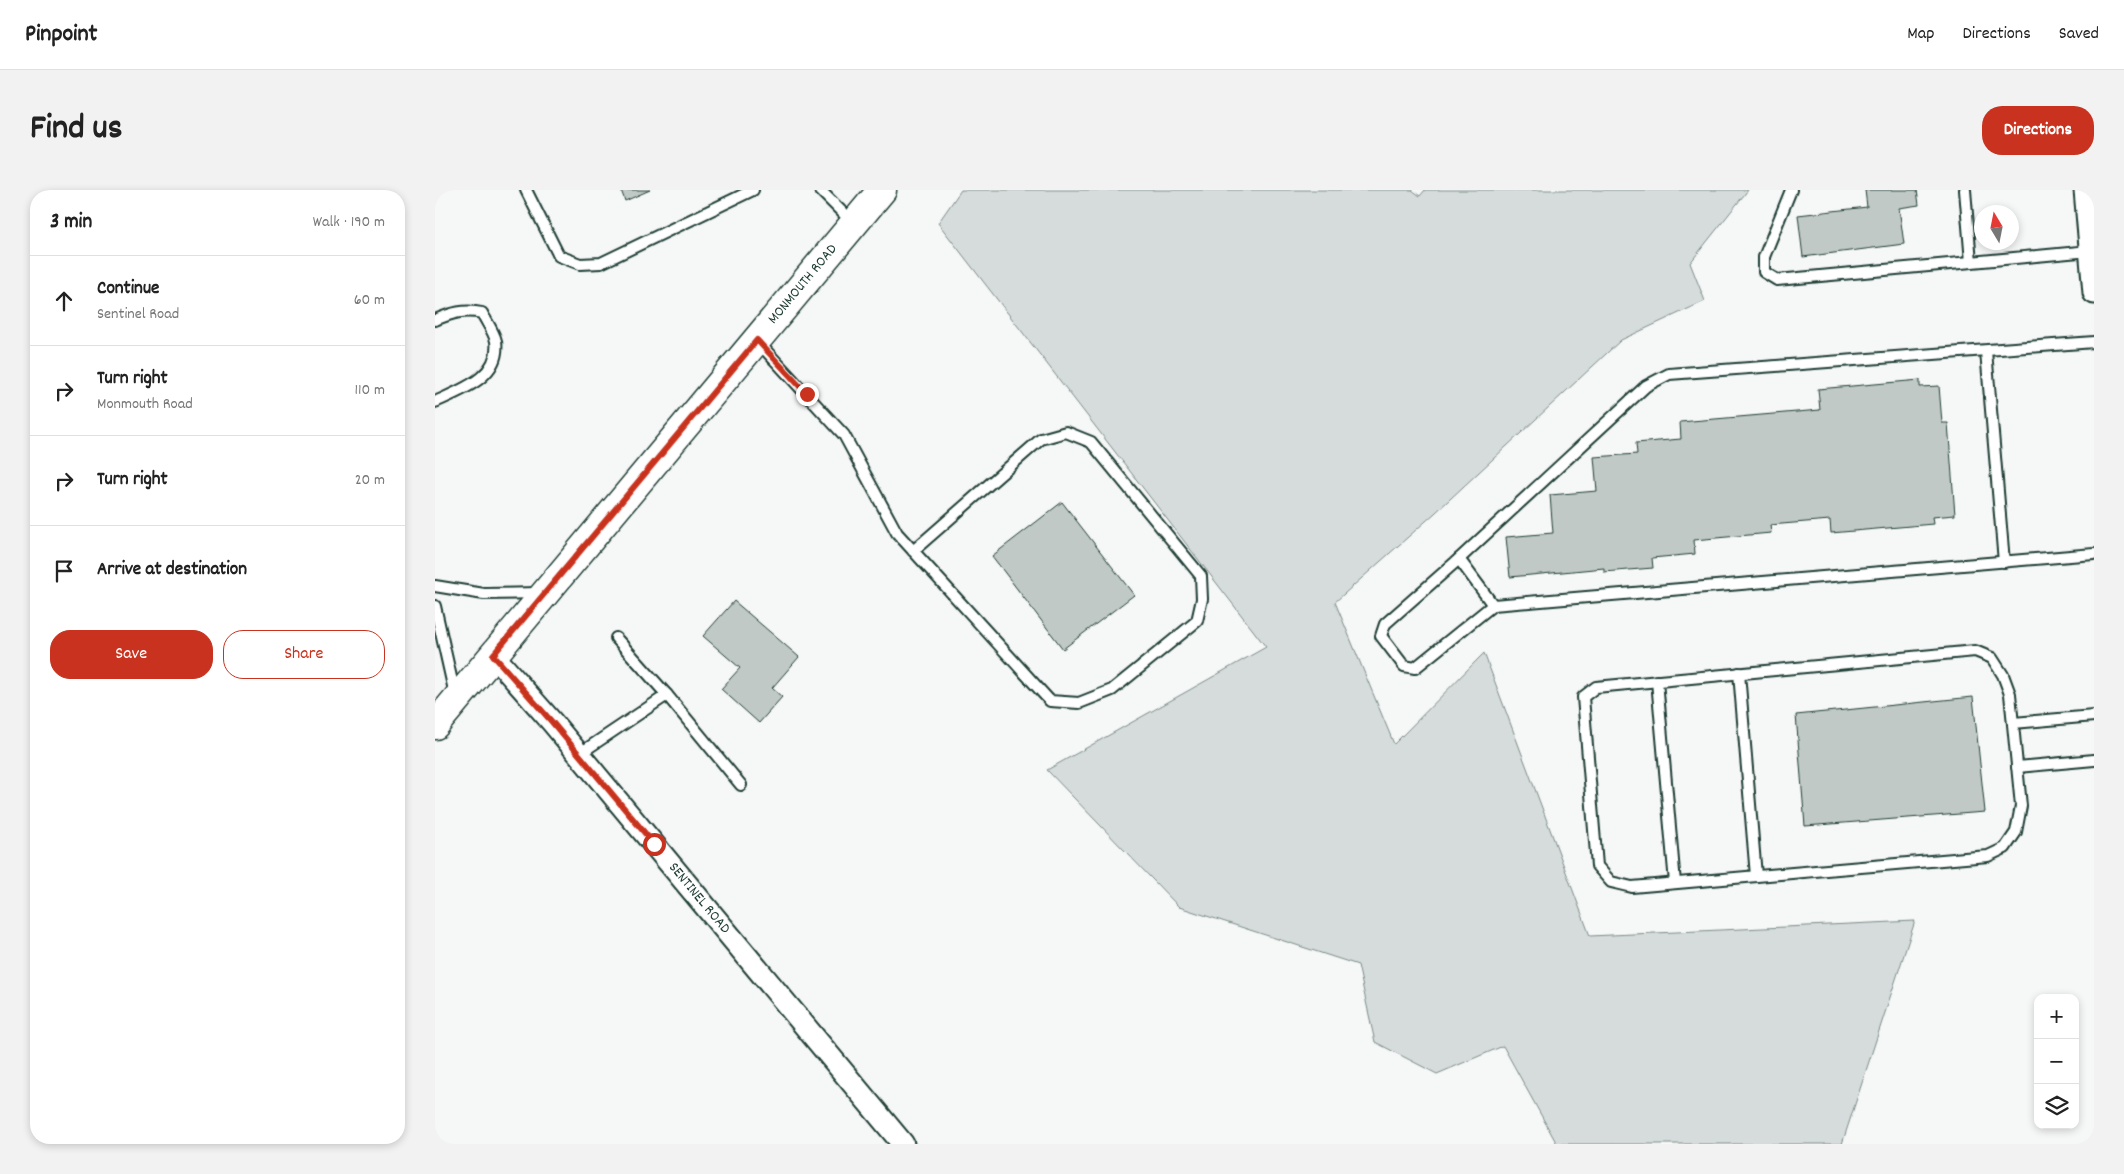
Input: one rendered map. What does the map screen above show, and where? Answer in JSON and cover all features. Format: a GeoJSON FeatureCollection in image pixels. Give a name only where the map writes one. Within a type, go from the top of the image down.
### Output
{"type":"FeatureCollection","features":[{"type":"Feature","properties":{"kind":"main road","name":"MONMOUTH ROAD"},"geometry":{"type":"LineString","coordinates":[[435,725],[882,190]]}},
{"type":"Feature","properties":{"kind":"street"},"geometry":{"type":"LineString","coordinates":[[2085,190],[2094,293]]}},
{"type":"Feature","properties":{"kind":"street","name":"SENTINEL ROAD"},"geometry":{"type":"LineString","coordinates":[[493,655],[579,754],[903,1144]]}},
{"type":"Feature","properties":{"kind":"lane"},"geometry":{"type":"LineString","coordinates":[[526,190],[559,256],[580,264],[601,263],[753,190]]}},
{"type":"Feature","properties":{"kind":"lane"},"geometry":{"type":"LineString","coordinates":[[820,190],[853,224]]}},
{"type":"Feature","properties":{"kind":"lane"},"geometry":{"type":"LineString","coordinates":[[1791,190],[1764,257],[1764,272],[1777,280],[2091,251]]}},
{"type":"Feature","properties":{"kind":"lane"},"geometry":{"type":"LineString","coordinates":[[1965,190],[1971,262]]}},
{"type":"Feature","properties":{"kind":"lane"},"geometry":{"type":"LineString","coordinates":[[435,320],[452,313],[467,310],[482,313],[496,340],[494,362],[475,384],[435,402]]}},
{"type":"Feature","properties":{"kind":"lane"},"geometry":{"type":"LineString","coordinates":[[757,340],[844,435],[897,533],[913,551],[1050,701],[1079,704],[1111,690],[1197,621],[1202,599],[1201,576],[1091,442],[1066,432],[1041,439],[913,551]]}},
{"type":"Feature","properties":{"kind":"lane"},"geometry":{"type":"LineString","coordinates":[[2094,342],[1669,374],[1646,386],[1459,559],[1385,624],[1381,636],[1404,666],[1415,668],[1493,604],[2094,554]]}},
{"type":"Feature","properties":{"kind":"lane"},"geometry":{"type":"LineString","coordinates":[[1986,351],[2003,562]]}},
{"type":"Feature","properties":{"kind":"lane"},"geometry":{"type":"LineString","coordinates":[[1459,559],[1493,604]]}},
{"type":"Feature","properties":{"kind":"lane"},"geometry":{"type":"LineString","coordinates":[[435,586],[484,594],[546,592]]}},
{"type":"Feature","properties":{"kind":"lane"},"geometry":{"type":"LineString","coordinates":[[435,606],[456,700]]}},
{"type":"Feature","properties":{"kind":"lane"},"geometry":{"type":"LineString","coordinates":[[616,638],[667,695],[741,785]]}},
{"type":"Feature","properties":{"kind":"lane"},"geometry":{"type":"LineString","coordinates":[[1975,651],[1992,658],[2003,674],[2010,694],[2021,806],[2016,832],[2005,848],[1988,856],[1632,888],[1611,882],[1597,866],[1583,696],[1596,687],[1739,674],[1975,651]]}},
{"type":"Feature","properties":{"kind":"lane"},"geometry":{"type":"LineString","coordinates":[[1739,674],[1755,876]]}},
{"type":"Feature","properties":{"kind":"lane"},"geometry":{"type":"LineString","coordinates":[[1657,681],[1675,883]]}},
{"type":"Feature","properties":{"kind":"lane"},"geometry":{"type":"LineString","coordinates":[[579,754],[667,695]]}},
{"type":"Feature","properties":{"kind":"lane"},"geometry":{"type":"LineString","coordinates":[[2013,723],[2094,716]]}},
{"type":"Feature","properties":{"kind":"lane"},"geometry":{"type":"LineString","coordinates":[[2017,767],[2094,760]]}},
{"type":"Feature","properties":{"kind":"shaded area"},"geometry":{"type":"Polygon","coordinates":[[[961,190],[1412,190],[1420,196],[1425,190],[1748,190],[1690,263],[1705,301],[1621,340],[1435,513],[1335,602],[1394,744],[1484,653],[1590,936],[1915,921],[1842,1144],[1557,1144],[1503,1046],[1437,1074],[1375,1042],[1358,965],[1179,907],[1047,770],[1266,647],[938,223],[961,190]]]}},
{"type":"Feature","properties":{"kind":"building"},"geometry":{"type":"Polygon","coordinates":[[[621,190],[650,190],[625,201],[621,190]]]}},
{"type":"Feature","properties":{"kind":"building"},"geometry":{"type":"Polygon","coordinates":[[[1865,190],[1917,190],[1919,205],[1899,208],[1904,244],[1803,257],[1798,215],[1867,207],[1865,190]]]}},
{"type":"Feature","properties":{"kind":"building"},"geometry":{"type":"Polygon","coordinates":[[[1920,380],[1920,387],[1939,386],[1942,423],[1948,423],[1955,515],[1932,517],[1933,524],[1831,533],[1830,520],[1770,525],[1771,533],[1694,540],[1695,554],[1652,558],[1653,568],[1604,572],[1604,568],[1510,577],[1506,537],[1553,533],[1550,495],[1597,491],[1594,457],[1637,454],[1636,443],[1681,439],[1680,422],[1820,410],[1818,389],[1920,380]]]}},
{"type":"Feature","properties":{"kind":"building"},"geometry":{"type":"Polygon","coordinates":[[[1062,502],[1134,595],[1063,649],[992,556],[1062,502]]]}},
{"type":"Feature","properties":{"kind":"building"},"geometry":{"type":"Polygon","coordinates":[[[734,601],[799,657],[772,688],[782,697],[759,723],[721,689],[740,668],[703,636],[734,601]]]}},
{"type":"Feature","properties":{"kind":"building"},"geometry":{"type":"Polygon","coordinates":[[[1973,697],[1985,812],[1805,826],[1796,715],[1973,697]]]}},
{"type":"Feature","properties":{"kind":"route"},"geometry":{"type":"LineString","coordinates":[[654,844],[493,655],[757,340],[807,394]]}}]}
